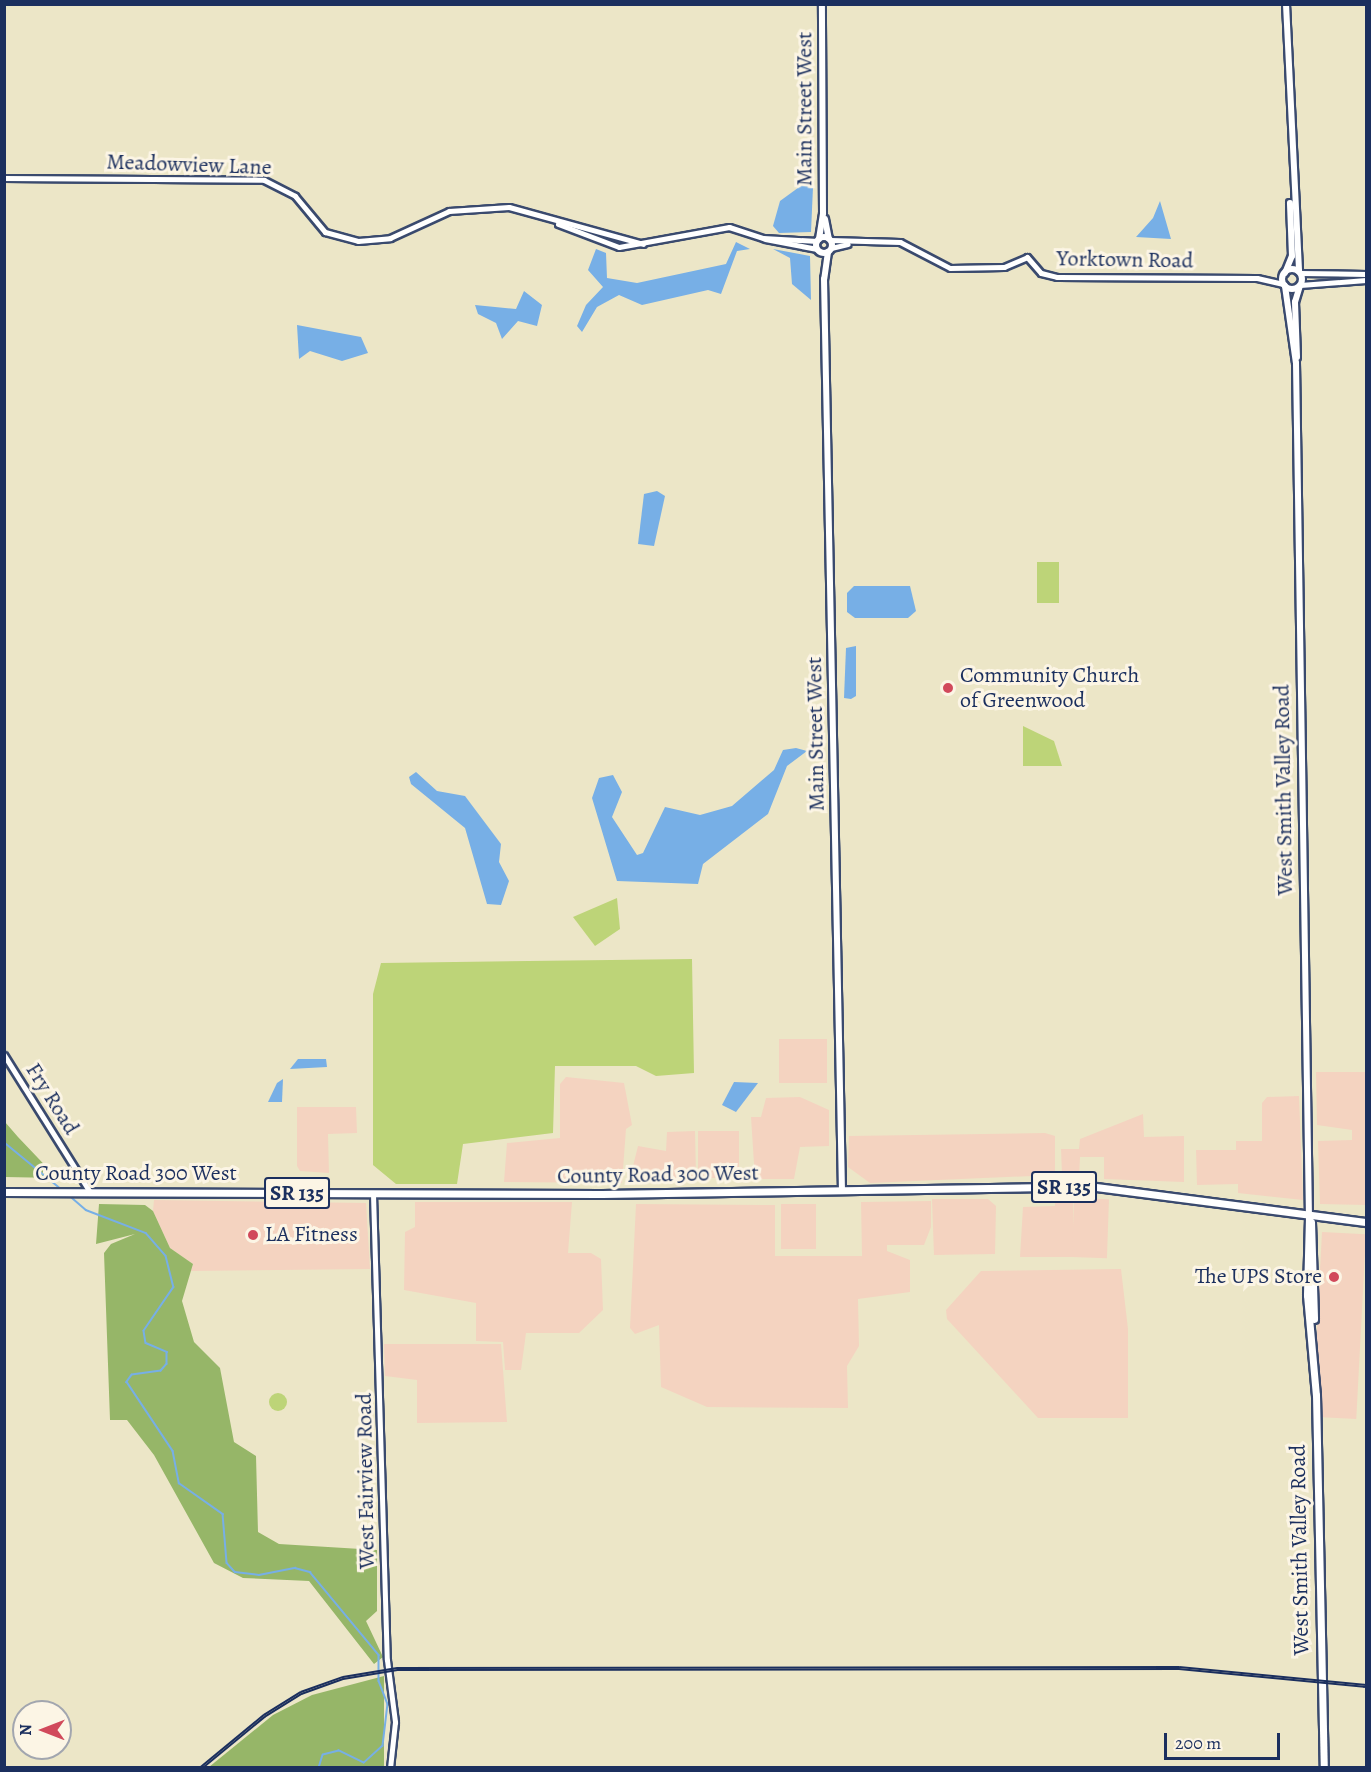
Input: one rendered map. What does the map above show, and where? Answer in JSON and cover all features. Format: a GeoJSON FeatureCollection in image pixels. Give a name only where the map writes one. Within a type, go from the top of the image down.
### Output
{"type":"FeatureCollection","features":[{"type":"Feature","properties":{"kind":"main road","name":"Main Street West"},"geometry":{"type":"LineString","coordinates":[[822,4],[824,213],[830,239],[824,279]]}},
{"type":"Feature","properties":{"kind":"main road"},"geometry":{"type":"LineString","coordinates":[[1286,4],[1292,197],[1291,259],[1285,274],[1299,273],[1292,197]]}},
{"type":"Feature","properties":{"kind":"main road","name":"Main Street West"},"geometry":{"type":"LineString","coordinates":[[824,213],[818,251],[824,279],[842,1189]]}},
{"type":"Feature","properties":{"kind":"main road"},"geometry":{"type":"LineString","coordinates":[[818,240],[830,239]]}},
{"type":"Feature","properties":{"kind":"main road"},"geometry":{"type":"LineString","coordinates":[[818,251],[830,250]]}},
{"type":"Feature","properties":{"kind":"main road","name":"West Smith Valley Road"},"geometry":{"type":"LineString","coordinates":[[1299,273],[1300,285],[1295,302],[1310,1217],[1324,1767]]}},
{"type":"Feature","properties":{"kind":"main road","name":"West Smith Valley Road"},"geometry":{"type":"LineString","coordinates":[[1285,274],[1296,363]]}},
{"type":"Feature","properties":{"kind":"main road"},"geometry":{"type":"LineString","coordinates":[[1285,285],[1300,285]]}},
{"type":"Feature","properties":{"kind":"main road","name":"County Road 300 West"},"geometry":{"type":"LineString","coordinates":[[4,1192],[373,1194],[1115,1188],[1310,1217]]}},
{"type":"Feature","properties":{"kind":"main road","name":"SR 135"},"geometry":{"type":"LineString","coordinates":[[1310,1217],[1366,1222]]}},
{"type":"Feature","properties":{"kind":"street","name":"Meadowview Lane"},"geometry":{"type":"LineString","coordinates":[[4,178],[264,180],[295,196],[325,232],[358,241],[390,238],[426,219],[474,208],[509,207],[609,244],[642,244],[729,227],[764,238],[780,246],[818,251]]}},
{"type":"Feature","properties":{"kind":"street","name":"Meadowview Lane"},"geometry":{"type":"LineString","coordinates":[[764,238],[818,240]]}},
{"type":"Feature","properties":{"kind":"street","name":"Yorktown Road"},"geometry":{"type":"LineString","coordinates":[[830,239],[849,243],[900,242],[950,268],[1004,267],[1027,257],[1041,273],[1057,277],[1273,279],[1285,274]]}},
{"type":"Feature","properties":{"kind":"street","name":"Yorktown Road"},"geometry":{"type":"LineString","coordinates":[[830,250],[849,243]]}},
{"type":"Feature","properties":{"kind":"street"},"geometry":{"type":"LineString","coordinates":[[1299,273],[1366,274]]}},
{"type":"Feature","properties":{"kind":"street","name":"Yorktown Road"},"geometry":{"type":"LineString","coordinates":[[1273,279],[1285,285]]}},
{"type":"Feature","properties":{"kind":"street"},"geometry":{"type":"LineString","coordinates":[[1300,285],[1366,280]]}},
{"type":"Feature","properties":{"kind":"street","name":"Fry Road"},"geometry":{"type":"LineString","coordinates":[[4,1055],[90,1192]]}},
{"type":"Feature","properties":{"kind":"street","name":"West Fairview Road"},"geometry":{"type":"LineString","coordinates":[[373,1194],[387,1660],[395,1722],[390,1767]]}},
{"type":"Feature","properties":{"kind":"shaded area"},"geometry":{"type":"Polygon","coordinates":[[[779,1039],[827,1039],[827,1083],[779,1083],[779,1039]]]}},
{"type":"Feature","properties":{"kind":"shaded area"},"geometry":{"type":"Polygon","coordinates":[[[1316,1072],[1366,1072],[1366,1205],[1320,1204],[1318,1141],[1352,1140],[1352,1130],[1317,1125],[1316,1072]]]}},
{"type":"Feature","properties":{"kind":"shaded area"},"geometry":{"type":"Polygon","coordinates":[[[566,1077],[624,1083],[632,1125],[626,1129],[622,1183],[504,1182],[507,1143],[560,1138],[560,1084],[566,1077]]]}},
{"type":"Feature","properties":{"kind":"shaded area"},"geometry":{"type":"Polygon","coordinates":[[[1299,1096],[1303,1200],[1238,1193],[1238,1184],[1197,1185],[1196,1150],[1236,1150],[1236,1141],[1262,1141],[1262,1103],[1267,1097],[1299,1096]]]}},
{"type":"Feature","properties":{"kind":"shaded area"},"geometry":{"type":"Polygon","coordinates":[[[800,1097],[829,1110],[829,1146],[800,1147],[794,1179],[755,1179],[751,1117],[761,1117],[766,1098],[800,1097]]]}},
{"type":"Feature","properties":{"kind":"shaded area"},"geometry":{"type":"Polygon","coordinates":[[[297,1107],[356,1107],[357,1133],[328,1134],[329,1173],[300,1171],[297,1166],[297,1107]]]}},
{"type":"Feature","properties":{"kind":"shaded area"},"geometry":{"type":"Polygon","coordinates":[[[1143,1114],[1144,1137],[1184,1136],[1184,1182],[1104,1179],[1104,1157],[1080,1157],[1079,1178],[1062,1174],[1061,1149],[1079,1149],[1080,1139],[1143,1114]]]}},
{"type":"Feature","properties":{"kind":"shaded area"},"geometry":{"type":"Polygon","coordinates":[[[695,1131],[696,1176],[686,1177],[686,1182],[629,1182],[638,1146],[666,1151],[667,1132],[695,1131]]]}},
{"type":"Feature","properties":{"kind":"shaded area"},"geometry":{"type":"Polygon","coordinates":[[[698,1131],[739,1131],[739,1178],[698,1178],[698,1131]]]}},
{"type":"Feature","properties":{"kind":"shaded area"},"geometry":{"type":"Polygon","coordinates":[[[1045,1133],[1055,1136],[1055,1175],[870,1183],[848,1167],[849,1136],[1045,1133]]]}},
{"type":"Feature","properties":{"kind":"shaded area"},"geometry":{"type":"Polygon","coordinates":[[[1073,1195],[1073,1257],[1020,1257],[1023,1207],[1055,1206],[1055,1196],[1073,1195]]]}},
{"type":"Feature","properties":{"kind":"shaded area"},"geometry":{"type":"Polygon","coordinates":[[[1074,1198],[1109,1199],[1107,1258],[1072,1257],[1074,1198]]]}},
{"type":"Feature","properties":{"kind":"shaded area"},"geometry":{"type":"Polygon","coordinates":[[[932,1199],[988,1199],[996,1206],[995,1254],[934,1255],[932,1199]]]}},
{"type":"Feature","properties":{"kind":"shaded area"},"geometry":{"type":"Polygon","coordinates":[[[154,1200],[366,1203],[370,1269],[191,1271],[193,1264],[170,1248],[153,1211],[154,1200]]]}},
{"type":"Feature","properties":{"kind":"shaded area"},"geometry":{"type":"Polygon","coordinates":[[[931,1201],[931,1227],[924,1245],[887,1245],[887,1251],[910,1260],[910,1292],[858,1299],[859,1346],[847,1366],[848,1408],[707,1407],[661,1387],[659,1325],[635,1334],[630,1328],[636,1204],[775,1205],[775,1256],[862,1256],[861,1202],[931,1201]]]}},
{"type":"Feature","properties":{"kind":"shaded area"},"geometry":{"type":"Polygon","coordinates":[[[415,1202],[572,1202],[568,1253],[591,1253],[601,1259],[603,1310],[579,1333],[526,1333],[521,1370],[505,1370],[503,1342],[476,1341],[476,1303],[404,1290],[405,1232],[415,1227],[415,1202]]]}},
{"type":"Feature","properties":{"kind":"shaded area"},"geometry":{"type":"Polygon","coordinates":[[[781,1204],[816,1204],[816,1249],[781,1249],[781,1204]]]}},
{"type":"Feature","properties":{"kind":"shaded area"},"geometry":{"type":"Polygon","coordinates":[[[1322,1232],[1366,1234],[1356,1419],[1312,1417],[1322,1232]]]}},
{"type":"Feature","properties":{"kind":"shaded area"},"geometry":{"type":"Polygon","coordinates":[[[1121,1269],[1128,1329],[1128,1418],[1038,1418],[947,1319],[946,1310],[981,1271],[1121,1269]]]}},
{"type":"Feature","properties":{"kind":"shaded area"},"geometry":{"type":"Polygon","coordinates":[[[384,1344],[501,1344],[507,1422],[417,1423],[417,1380],[385,1376],[384,1344]]]}},
{"type":"Feature","properties":{"kind":"green space"},"geometry":{"type":"Polygon","coordinates":[[[1037,562],[1059,562],[1059,603],[1037,603],[1037,562]]]}},
{"type":"Feature","properties":{"kind":"green space"},"geometry":{"type":"Polygon","coordinates":[[[1023,726],[1054,741],[1062,766],[1023,766],[1023,726]]]}},
{"type":"Feature","properties":{"kind":"green space"},"geometry":{"type":"Polygon","coordinates":[[[617,898],[620,929],[595,946],[573,917],[617,898]]]}},
{"type":"Feature","properties":{"kind":"green space"},"geometry":{"type":"Polygon","coordinates":[[[692,959],[694,1073],[656,1076],[636,1066],[555,1066],[553,1133],[463,1144],[457,1184],[396,1184],[373,1165],[373,994],[381,963],[692,959]]]}},
{"type":"Feature","properties":{"kind":"green space"},"geometry":{"type":"Polygon","coordinates":[[[5,1122],[18,1137],[57,1178],[5,1177],[5,1122]]]}},
{"type":"Feature","properties":{"kind":"green space"},"geometry":{"type":"Polygon","coordinates":[[[99,1204],[145,1205],[153,1211],[170,1248],[193,1264],[182,1301],[194,1342],[220,1368],[234,1442],[256,1456],[258,1532],[279,1544],[377,1550],[377,1611],[366,1621],[383,1657],[374,1664],[309,1581],[243,1578],[214,1563],[154,1455],[127,1420],[110,1420],[104,1253],[111,1244],[135,1234],[96,1244],[99,1204]]]}},
{"type":"Feature","properties":{"kind":"green space"},"geometry":{"type":"Polygon","coordinates":[[[278,1393],[284,1396],[287,1402],[284,1408],[278,1411],[272,1408],[269,1402],[272,1396],[278,1393]]]}},
{"type":"Feature","properties":{"kind":"green space"},"geometry":{"type":"Polygon","coordinates":[[[384,1676],[384,1767],[209,1767],[273,1715],[312,1695],[384,1676]]]}},
{"type":"Feature","properties":{"kind":"water"},"geometry":{"type":"Polygon","coordinates":[[[802,185],[813,187],[811,232],[779,233],[773,226],[780,201],[802,185]]]}},
{"type":"Feature","properties":{"kind":"water"},"geometry":{"type":"Polygon","coordinates":[[[1160,201],[1171,239],[1136,237],[1153,218],[1160,201]]]}},
{"type":"Feature","properties":{"kind":"water"},"geometry":{"type":"Polygon","coordinates":[[[736,242],[750,249],[737,251],[721,294],[708,290],[642,305],[619,295],[597,307],[582,332],[577,326],[586,305],[603,287],[588,270],[596,249],[606,253],[607,278],[637,283],[726,264],[736,242]]]}},
{"type":"Feature","properties":{"kind":"water"},"geometry":{"type":"Polygon","coordinates":[[[773,249],[810,256],[811,300],[792,284],[790,258],[773,249]]]}},
{"type":"Feature","properties":{"kind":"water"},"geometry":{"type":"Polygon","coordinates":[[[524,291],[542,305],[537,326],[518,321],[502,339],[496,323],[478,314],[475,305],[516,309],[524,291]]]}},
{"type":"Feature","properties":{"kind":"water"},"geometry":{"type":"Polygon","coordinates":[[[297,325],[361,337],[368,353],[342,361],[310,351],[299,359],[297,325]]]}},
{"type":"Feature","properties":{"kind":"water"},"geometry":{"type":"Polygon","coordinates":[[[657,491],[665,496],[654,546],[638,544],[644,494],[657,491]]]}},
{"type":"Feature","properties":{"kind":"water"},"geometry":{"type":"Polygon","coordinates":[[[854,586],[910,586],[916,611],[908,618],[855,618],[847,612],[847,593],[854,586]]]}},
{"type":"Feature","properties":{"kind":"water"},"geometry":{"type":"Polygon","coordinates":[[[856,646],[856,696],[851,699],[844,698],[846,648],[856,646]]]}},
{"type":"Feature","properties":{"kind":"water"},"geometry":{"type":"Polygon","coordinates":[[[796,748],[807,751],[787,766],[768,814],[703,864],[698,884],[617,881],[592,798],[599,778],[613,775],[622,792],[612,817],[637,855],[643,853],[665,807],[700,815],[732,806],[774,770],[783,750],[796,748]]]}},
{"type":"Feature","properties":{"kind":"water"},"geometry":{"type":"Polygon","coordinates":[[[416,772],[437,791],[465,796],[501,844],[499,862],[509,881],[501,905],[487,904],[465,828],[411,784],[409,777],[416,772]]]}},
{"type":"Feature","properties":{"kind":"water"},"geometry":{"type":"Polygon","coordinates":[[[298,1059],[326,1059],[327,1067],[290,1069],[298,1059]]]}},
{"type":"Feature","properties":{"kind":"water"},"geometry":{"type":"Polygon","coordinates":[[[283,1079],[282,1102],[268,1102],[277,1083],[283,1079]]]}},
{"type":"Feature","properties":{"kind":"water"},"geometry":{"type":"Polygon","coordinates":[[[734,1082],[758,1083],[736,1112],[722,1105],[734,1082]]]}},
{"type":"Feature","properties":{"kind":"waterway"},"geometry":{"type":"LineString","coordinates":[[4,1142],[61,1189]]}},
{"type":"Feature","properties":{"kind":"waterway"},"geometry":{"type":"LineString","coordinates":[[70,1196],[86,1210],[146,1233],[166,1256],[174,1287],[144,1331],[146,1343],[167,1352],[167,1364],[161,1371],[132,1375],[127,1382],[173,1451],[179,1483],[223,1514],[227,1563],[235,1572],[259,1575],[295,1568],[310,1572],[379,1655],[379,1681],[388,1704],[383,1746],[364,1763],[339,1751],[323,1755],[319,1768]]}},
{"type":"Feature","properties":{"kind":"railway"},"geometry":{"type":"LineString","coordinates":[[201,1768],[264,1716],[301,1693],[343,1678],[397,1669],[1179,1668],[1366,1686]]}},
{"type":"Feature","properties":{"kind":"place","name":"Community Church of Greenwood"},"geometry":{"type":"Point","coordinates":[948,688]}},
{"type":"Feature","properties":{"kind":"place","name":"LA Fitness"},"geometry":{"type":"Point","coordinates":[253,1235]}},
{"type":"Feature","properties":{"kind":"place","name":"The UPS Store"},"geometry":{"type":"Point","coordinates":[1334,1277]}}]}
